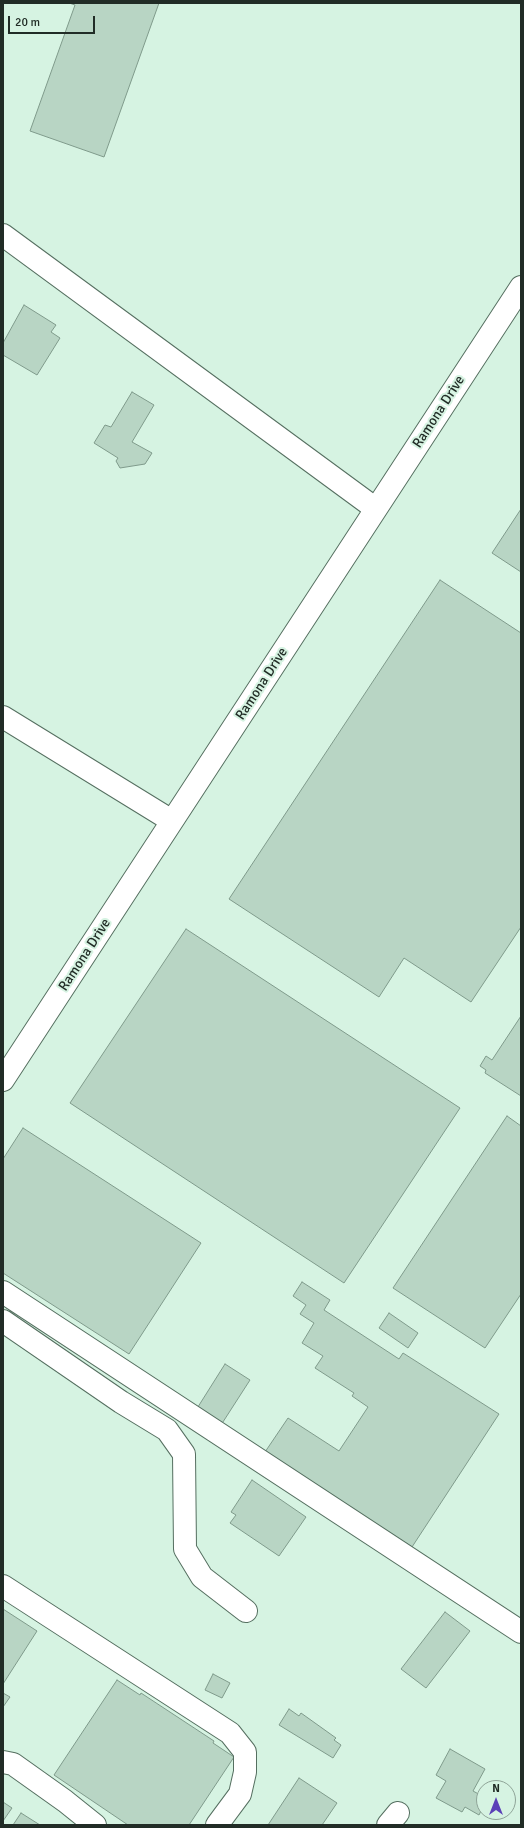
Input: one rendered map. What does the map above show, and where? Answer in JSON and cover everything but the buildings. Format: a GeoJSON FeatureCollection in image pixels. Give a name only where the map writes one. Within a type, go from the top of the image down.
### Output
{"type":"FeatureCollection","features":[{"type":"Feature","properties":{"kind":"street"},"geometry":{"type":"LineString","coordinates":[[3,235],[376,510]]}},
{"type":"Feature","properties":{"kind":"street","name":"Ramona Drive"},"geometry":{"type":"LineString","coordinates":[[3,1080],[521,287]]}},
{"type":"Feature","properties":{"kind":"street"},"geometry":{"type":"LineString","coordinates":[[3,718],[172,821]]}},
{"type":"Feature","properties":{"kind":"street"},"geometry":{"type":"LineString","coordinates":[[3,1292],[521,1632]]}},
{"type":"Feature","properties":{"kind":"street"},"geometry":{"type":"LineString","coordinates":[[3,1321],[121,1402],[167,1430],[184,1454],[185,1549],[202,1577],[246,1611]]}},
{"type":"Feature","properties":{"kind":"street"},"geometry":{"type":"LineString","coordinates":[[3,1586],[230,1733],[245,1752],[245,1772],[240,1794],[217,1825]]}},
{"type":"Feature","properties":{"kind":"street"},"geometry":{"type":"LineString","coordinates":[[3,1762],[12,1764],[65,1801],[95,1825]]}}]}
